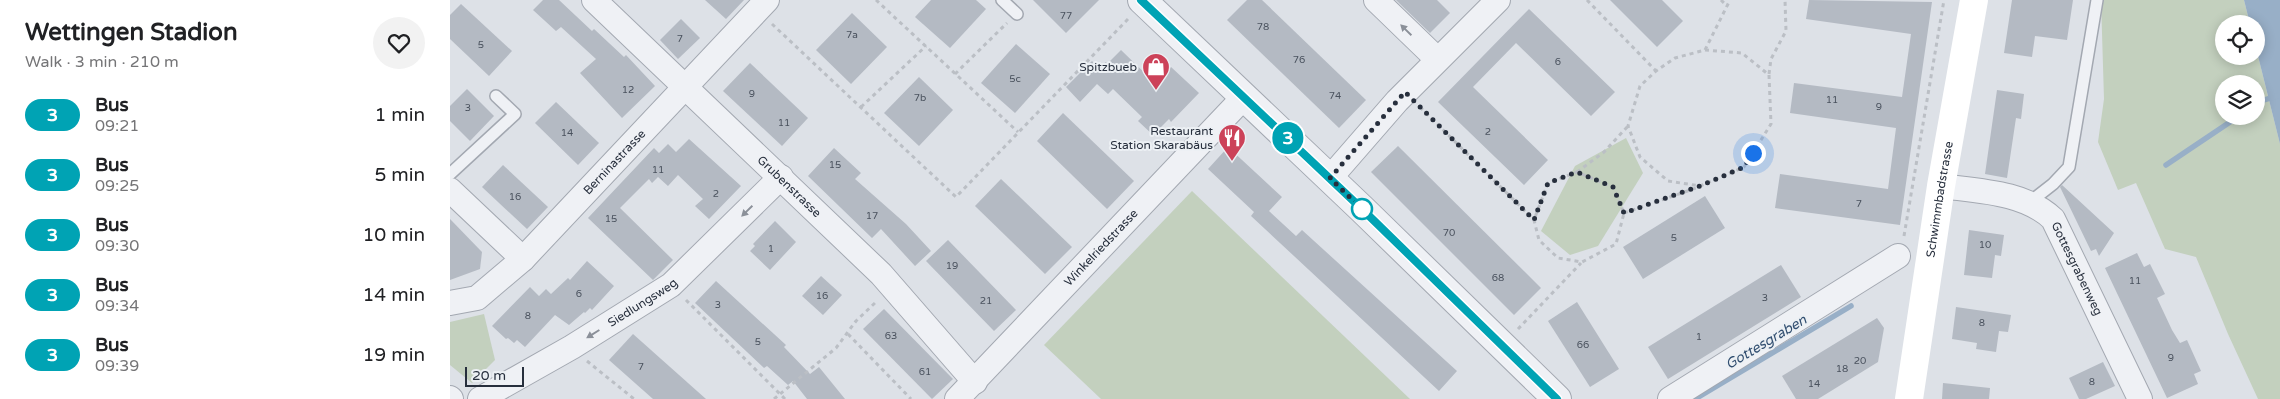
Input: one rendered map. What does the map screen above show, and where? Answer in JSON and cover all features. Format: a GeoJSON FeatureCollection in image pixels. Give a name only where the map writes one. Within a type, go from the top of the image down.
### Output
{"type":"FeatureCollection","features":[{"type":"Feature","properties":{"kind":"main road","name":"Schwimmbadstrasse"},"geometry":{"type":"LineString","coordinates":[[1909,399],[1941,186],[1974,0]]}},
{"type":"Feature","properties":{"kind":"street","name":"Grubenstrasse"},"geometry":{"type":"LineString","coordinates":[[594,0],[782,177],[892,287],[975,382]]}},
{"type":"Feature","properties":{"kind":"street"},"geometry":{"type":"LineString","coordinates":[[1376,0],[1437,60]]}},
{"type":"Feature","properties":{"kind":"street"},"geometry":{"type":"LineString","coordinates":[[1330,178],[1405,92],[1498,0]]}},
{"type":"Feature","properties":{"kind":"street"},"geometry":{"type":"LineString","coordinates":[[1137,7],[1244,97],[1557,399]]}},
{"type":"Feature","properties":{"kind":"street","name":"Berninastrasse"},"geometry":{"type":"LineString","coordinates":[[450,303],[476,298],[523,259],[686,87],[766,9]]}},
{"type":"Feature","properties":{"kind":"street","name":"Winkelriedstrasse"},"geometry":{"type":"LineString","coordinates":[[957,399],[1244,97]]}},
{"type":"Feature","properties":{"kind":"street","name":"Siedlungsweg"},"geometry":{"type":"LineString","coordinates":[[480,399],[537,368],[671,285],[782,177]]}},
{"type":"Feature","properties":{"kind":"street","name":"Gottesgrabenweg"},"geometry":{"type":"LineString","coordinates":[[1941,186],[2011,197],[2030,202],[2043,209],[2053,219],[2140,399]]}},
{"type":"Feature","properties":{"kind":"street"},"geometry":{"type":"LineString","coordinates":[[450,190],[523,259]]}},
{"type":"Feature","properties":{"kind":"street"},"geometry":{"type":"LineString","coordinates":[[1670,399],[1901,247]]}},
{"type":"Feature","properties":{"kind":"lane"},"geometry":{"type":"LineString","coordinates":[[1002,0],[1016,14]]}},
{"type":"Feature","properties":{"kind":"lane"},"geometry":{"type":"LineString","coordinates":[[2030,202],[2053,184],[2069,167],[2097,0]]}},
{"type":"Feature","properties":{"kind":"lane"},"geometry":{"type":"LineString","coordinates":[[450,174],[515,114],[496,96]]}},
{"type":"Feature","properties":{"kind":"path"},"geometry":{"type":"LineString","coordinates":[[876,0],[1018,132]]}},
{"type":"Feature","properties":{"kind":"path"},"geometry":{"type":"LineString","coordinates":[[1587,0],[1656,71]]}},
{"type":"Feature","properties":{"kind":"path"},"geometry":{"type":"LineString","coordinates":[[1721,0],[1727,6]]}},
{"type":"Feature","properties":{"kind":"path"},"geometry":{"type":"LineString","coordinates":[[1705,50],[1730,0]]}},
{"type":"Feature","properties":{"kind":"path"},"geometry":{"type":"LineString","coordinates":[[1624,213],[1700,186],[1744,167],[1770,124],[1769,75],[1771,59],[1786,31],[1785,0]]}},
{"type":"Feature","properties":{"kind":"path"},"geometry":{"type":"LineString","coordinates":[[1901,247],[1944,0]]}},
{"type":"Feature","properties":{"kind":"path"},"geometry":{"type":"LineString","coordinates":[[766,9],[861,107],[956,197],[1137,7]]}},
{"type":"Feature","properties":{"kind":"path"},"geometry":{"type":"LineString","coordinates":[[955,74],[1016,14]]}},
{"type":"Feature","properties":{"kind":"path"},"geometry":{"type":"LineString","coordinates":[[861,107],[926,46]]}},
{"type":"Feature","properties":{"kind":"path"},"geometry":{"type":"LineString","coordinates":[[1534,220],[1548,183],[1577,172],[1604,152],[1628,126],[1640,86],[1656,71],[1675,58],[1705,50],[1742,53],[1769,75]]}},
{"type":"Feature","properties":{"kind":"path"},"geometry":{"type":"LineString","coordinates":[[1405,92],[1534,220],[1539,240],[1558,258],[1582,262]]}},
{"type":"Feature","properties":{"kind":"path"},"geometry":{"type":"LineString","coordinates":[[1628,126],[1640,157],[1668,181],[1700,186]]}},
{"type":"Feature","properties":{"kind":"path"},"geometry":{"type":"LineString","coordinates":[[1513,334],[1582,262],[1616,244],[1624,213],[1613,187],[1577,172]]}},
{"type":"Feature","properties":{"kind":"path"},"geometry":{"type":"LineString","coordinates":[[671,285],[786,399]]}},
{"type":"Feature","properties":{"kind":"path"},"geometry":{"type":"LineString","coordinates":[[774,399],[836,348],[856,321],[892,287]]}},
{"type":"Feature","properties":{"kind":"path"},"geometry":{"type":"LineString","coordinates":[[848,334],[911,399]]}},
{"type":"Feature","properties":{"kind":"path"},"geometry":{"type":"LineString","coordinates":[[572,347],[634,399]]}},
{"type":"Feature","properties":{"kind":"green space"},"geometry":{"type":"Polygon","coordinates":[[[2101,0],[2244,0],[2248,15],[2215,15],[2215,65],[2260,65],[2263,75],[2215,75],[2215,125],[2265,125],[2265,84],[2280,144],[2280,399],[2258,399],[2196,257],[2165,249],[2136,183],[2118,190],[2098,142],[2104,99],[2101,0]]]}},
{"type":"Feature","properties":{"kind":"green space"},"geometry":{"type":"Polygon","coordinates":[[[1626,138],[1643,173],[1598,246],[1570,255],[1541,231],[1575,166],[1626,138]]]}},
{"type":"Feature","properties":{"kind":"green space"},"geometry":{"type":"Polygon","coordinates":[[[1192,191],[1410,399],[1101,399],[1044,345],[1192,191]]]}},
{"type":"Feature","properties":{"kind":"green space"},"geometry":{"type":"Polygon","coordinates":[[[484,314],[495,360],[472,383],[450,365],[450,322],[484,314]]]}},
{"type":"Feature","properties":{"kind":"water"},"geometry":{"type":"Polygon","coordinates":[[[2244,0],[2280,0],[2280,144],[2265,84],[2265,75],[2263,75],[2260,65],[2265,65],[2265,15],[2248,15],[2244,0]]]}},
{"type":"Feature","properties":{"kind":"building"},"geometry":{"type":"Polygon","coordinates":[[[543,0],[559,0],[592,31],[594,29],[624,57],[626,55],[655,86],[622,118],[580,73],[596,59],[561,27],[556,31],[533,10],[543,0]]]}},
{"type":"Feature","properties":{"kind":"building"},"geometry":{"type":"Polygon","coordinates":[[[705,0],[744,0],[726,19],[705,0]]]}},
{"type":"Feature","properties":{"kind":"building"},"geometry":{"type":"Polygon","coordinates":[[[931,0],[976,0],[986,9],[950,48],[915,17],[931,0]]]}},
{"type":"Feature","properties":{"kind":"building"},"geometry":{"type":"Polygon","coordinates":[[[1033,0],[1099,0],[1066,33],[1033,0]]]}},
{"type":"Feature","properties":{"kind":"building"},"geometry":{"type":"Polygon","coordinates":[[[1247,0],[1262,0],[1366,100],[1339,128],[1227,20],[1247,0]]]}},
{"type":"Feature","properties":{"kind":"building"},"geometry":{"type":"Polygon","coordinates":[[[1396,0],[1437,0],[1450,13],[1430,33],[1396,0]]]}},
{"type":"Feature","properties":{"kind":"building"},"geometry":{"type":"Polygon","coordinates":[[[1610,0],[1662,0],[1683,21],[1657,47],[1610,0]]]}},
{"type":"Feature","properties":{"kind":"building"},"geometry":{"type":"Polygon","coordinates":[[[1809,0],[1932,2],[1900,225],[1775,208],[1780,174],[1888,189],[1896,128],[1790,113],[1794,83],[1902,97],[1911,34],[1806,19],[1809,0]]]}},
{"type":"Feature","properties":{"kind":"building"},"geometry":{"type":"Polygon","coordinates":[[[2012,0],[2073,0],[2067,40],[2035,36],[2032,57],[2004,53],[2012,0]]]}},
{"type":"Feature","properties":{"kind":"building"},"geometry":{"type":"Polygon","coordinates":[[[461,4],[512,51],[489,76],[450,39],[450,15],[461,4]]]}},
{"type":"Feature","properties":{"kind":"building"},"geometry":{"type":"Polygon","coordinates":[[[1529,9],[1615,92],[1591,116],[1516,43],[1473,87],[1548,160],[1524,185],[1438,102],[1529,9]]]}},
{"type":"Feature","properties":{"kind":"building"},"geometry":{"type":"Polygon","coordinates":[[[852,13],[887,47],[851,84],[816,50],[852,13]]]}},
{"type":"Feature","properties":{"kind":"building"},"geometry":{"type":"Polygon","coordinates":[[[681,19],[700,38],[678,59],[660,40],[681,19]]]}},
{"type":"Feature","properties":{"kind":"building"},"geometry":{"type":"Polygon","coordinates":[[[1016,44],[1050,74],[1015,113],[981,83],[1016,44]]]}},
{"type":"Feature","properties":{"kind":"building","name":"Spitzbueb"},"geometry":{"type":"Polygon","coordinates":[[[1121,50],[1155,83],[1171,67],[1199,93],[1171,122],[1169,119],[1153,135],[1138,121],[1142,117],[1113,89],[1108,94],[1097,84],[1080,102],[1066,87],[1092,61],[1099,68],[1106,62],[1107,64],[1121,50]]]}},
{"type":"Feature","properties":{"kind":"building"},"geometry":{"type":"Polygon","coordinates":[[[750,63],[808,118],[782,146],[723,91],[750,63]]]}},
{"type":"Feature","properties":{"kind":"building"},"geometry":{"type":"Polygon","coordinates":[[[919,77],[953,110],[919,146],[884,113],[919,77]]]}},
{"type":"Feature","properties":{"kind":"building"},"geometry":{"type":"Polygon","coordinates":[[[467,89],[494,116],[470,141],[450,121],[450,106],[467,89]]]}},
{"type":"Feature","properties":{"kind":"building"},"geometry":{"type":"Polygon","coordinates":[[[1997,90],[2024,94],[2021,119],[2016,118],[2007,178],[1985,174],[1997,90]]]}},
{"type":"Feature","properties":{"kind":"building"},"geometry":{"type":"Polygon","coordinates":[[[556,102],[599,143],[578,165],[535,123],[556,102]]]}},
{"type":"Feature","properties":{"kind":"building"},"geometry":{"type":"Polygon","coordinates":[[[1063,113],[1134,181],[1107,209],[1037,141],[1063,113]]]}},
{"type":"Feature","properties":{"kind":"building"},"geometry":{"type":"Polygon","coordinates":[[[689,139],[741,186],[709,219],[695,206],[703,199],[678,175],[668,186],[658,177],[652,183],[649,179],[620,208],[673,260],[653,280],[588,218],[654,148],[659,153],[668,144],[676,152],[689,139]]]}},
{"type":"Feature","properties":{"kind":"building"},"geometry":{"type":"Polygon","coordinates":[[[1398,146],[1541,288],[1514,315],[1371,172],[1398,146]]]}},
{"type":"Feature","properties":{"kind":"building"},"geometry":{"type":"Polygon","coordinates":[[[1228,147],[1282,197],[1269,211],[1296,236],[1302,230],[1457,371],[1439,391],[1251,216],[1254,212],[1208,169],[1228,147]]]}},
{"type":"Feature","properties":{"kind":"building"},"geometry":{"type":"Polygon","coordinates":[[[834,148],[861,173],[855,179],[906,224],[931,251],[915,266],[881,229],[872,238],[808,176],[834,148]]]}},
{"type":"Feature","properties":{"kind":"building"},"geometry":{"type":"Polygon","coordinates":[[[503,165],[548,207],[527,229],[482,187],[503,165]]]}},
{"type":"Feature","properties":{"kind":"building"},"geometry":{"type":"Polygon","coordinates":[[[1001,179],[1072,247],[1045,274],[975,206],[1001,179]]]}},
{"type":"Feature","properties":{"kind":"building"},"geometry":{"type":"Polygon","coordinates":[[[2062,185],[2114,233],[2099,256],[2096,249],[2091,251],[2060,187],[2062,185]]]}},
{"type":"Feature","properties":{"kind":"building"},"geometry":{"type":"Polygon","coordinates":[[[1705,196],[1725,228],[1643,279],[1623,247],[1705,196]]]}},
{"type":"Feature","properties":{"kind":"building"},"geometry":{"type":"Polygon","coordinates":[[[450,219],[482,252],[480,269],[450,280],[450,219]]]}},
{"type":"Feature","properties":{"kind":"building"},"geometry":{"type":"Polygon","coordinates":[[[775,221],[796,242],[770,270],[750,251],[755,246],[753,244],[775,221]]]}},
{"type":"Feature","properties":{"kind":"building"},"geometry":{"type":"Polygon","coordinates":[[[1969,230],[2004,235],[2001,256],[1995,255],[1992,278],[1964,275],[1969,230]]]}},
{"type":"Feature","properties":{"kind":"building"},"geometry":{"type":"Polygon","coordinates":[[[948,240],[1016,310],[994,331],[926,261],[948,240]]]}},
{"type":"Feature","properties":{"kind":"building"},"geometry":{"type":"Polygon","coordinates":[[[2137,253],[2144,267],[2150,264],[2165,294],[2157,298],[2172,330],[2180,343],[2187,340],[2201,371],[2194,374],[2198,384],[2167,398],[2105,268],[2137,253]]]}},
{"type":"Feature","properties":{"kind":"building"},"geometry":{"type":"Polygon","coordinates":[[[587,261],[614,286],[592,310],[590,308],[569,325],[555,315],[525,347],[517,340],[514,343],[508,338],[506,339],[492,326],[530,287],[539,296],[546,289],[551,294],[568,278],[570,280],[587,261]]]}},
{"type":"Feature","properties":{"kind":"building"},"geometry":{"type":"Polygon","coordinates":[[[1781,265],[1801,297],[1668,379],[1648,347],[1781,265]]]}},
{"type":"Feature","properties":{"kind":"building"},"geometry":{"type":"Polygon","coordinates":[[[821,276],[842,295],[823,315],[802,296],[821,276]]]}},
{"type":"Feature","properties":{"kind":"building"},"geometry":{"type":"Polygon","coordinates":[[[716,281],[786,345],[784,347],[810,374],[819,367],[845,399],[807,399],[793,381],[788,385],[767,366],[764,368],[695,303],[716,281]]]}},
{"type":"Feature","properties":{"kind":"building"},"geometry":{"type":"Polygon","coordinates":[[[1577,302],[1619,369],[1590,387],[1548,321],[1577,302]]]}},
{"type":"Feature","properties":{"kind":"building"},"geometry":{"type":"Polygon","coordinates":[[[1956,307],[2011,315],[2008,332],[1999,331],[1996,352],[1976,349],[1977,343],[1952,339],[1956,307]]]}},
{"type":"Feature","properties":{"kind":"building"},"geometry":{"type":"Polygon","coordinates":[[[884,309],[953,379],[932,399],[863,329],[884,309]]]}},
{"type":"Feature","properties":{"kind":"building"},"geometry":{"type":"Polygon","coordinates":[[[1877,318],[1884,328],[1878,362],[1818,399],[1796,399],[1782,376],[1877,318]]]}},
{"type":"Feature","properties":{"kind":"building"},"geometry":{"type":"Polygon","coordinates":[[[633,334],[706,399],[653,399],[609,360],[633,334]]]}},
{"type":"Feature","properties":{"kind":"building"},"geometry":{"type":"Polygon","coordinates":[[[2103,362],[2115,386],[2086,399],[2079,399],[2069,378],[2103,362]]]}},
{"type":"Feature","properties":{"kind":"building"},"geometry":{"type":"Polygon","coordinates":[[[1943,383],[1990,388],[1989,399],[1942,399],[1943,383]]]}},
{"type":"Feature","properties":{"kind":"waterway","name":"Gottesgraben"},"geometry":{"type":"LineString","coordinates":[[2265,100],[2280,95]]}},
{"type":"Feature","properties":{"kind":"waterway","name":"Gottesgraben"},"geometry":{"type":"LineString","coordinates":[[2166,165],[2226,125]]}},
{"type":"Feature","properties":{"kind":"waterway","name":"Gottesgraben"},"geometry":{"type":"LineString","coordinates":[[1695,399],[1851,306]]}},
{"type":"Feature","properties":{"kind":"bus line","name":"3"},"geometry":{"type":"LineString","coordinates":[[1141,0],[1362,209],[1557,399]]}},
{"type":"Feature","properties":{"kind":"place","name":"Spitzbueb"},"geometry":{"type":"Point","coordinates":[1156,91]}},
{"type":"Feature","properties":{"kind":"place","name":"Restaurant Station Skarabäus"},"geometry":{"type":"Point","coordinates":[1232,162]}},
{"type":"Feature","properties":{"kind":"route"},"geometry":{"type":"LineString","coordinates":[[1362,209],[1330,178],[1405,92],[1534,220],[1548,183],[1577,172],[1613,187],[1624,213],[1700,186],[1744,167],[1753,153]]}}]}
